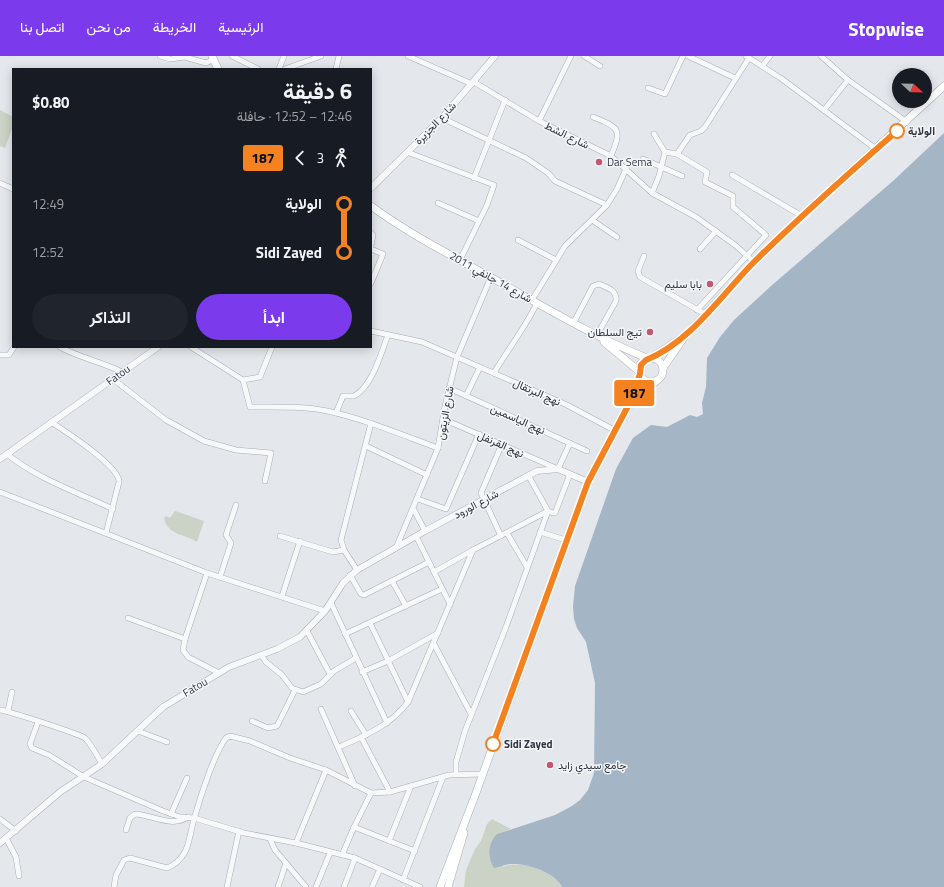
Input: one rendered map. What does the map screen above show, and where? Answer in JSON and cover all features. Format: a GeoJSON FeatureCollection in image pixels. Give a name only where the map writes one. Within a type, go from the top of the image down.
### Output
{"type":"FeatureCollection","features":[{"type":"Feature","properties":{"kind":"main road"},"geometry":{"type":"LineString","coordinates":[[213,58],[218,68]]}},
{"type":"Feature","properties":{"kind":"main road"},"geometry":{"type":"LineString","coordinates":[[628,406],[662,376],[663,368],[685,336],[754,262],[802,216],[943,89]]}},
{"type":"Feature","properties":{"kind":"main road","name":"شارع 14 جانفي 2011"},"geometry":{"type":"LineString","coordinates":[[372,207],[386,217],[535,302],[597,335],[650,358]]}},
{"type":"Feature","properties":{"kind":"main road","name":"شارع 14 جانفي 2011"},"geometry":{"type":"LineString","coordinates":[[372,211],[386,217]]}},
{"type":"Feature","properties":{"kind":"main road","name":"شارع 14 جانفي 2011"},"geometry":{"type":"LineString","coordinates":[[597,335],[640,373]]}},
{"type":"Feature","properties":{"kind":"main road"},"geometry":{"type":"LineString","coordinates":[[440,887],[470,809],[588,482],[614,430],[628,406],[640,373],[641,365],[685,336]]}},
{"type":"Feature","properties":{"kind":"main road"},"geometry":{"type":"LineString","coordinates":[[650,358],[660,362],[663,368]]}},
{"type":"Feature","properties":{"kind":"main road"},"geometry":{"type":"LineString","coordinates":[[640,373],[648,382],[656,381]]}},
{"type":"Feature","properties":{"kind":"main road"},"geometry":{"type":"LineString","coordinates":[[448,887],[470,809]]}},
{"type":"Feature","properties":{"kind":"street"},"geometry":{"type":"LineString","coordinates":[[160,56],[170,59],[185,57],[206,62],[213,58]]}},
{"type":"Feature","properties":{"kind":"street"},"geometry":{"type":"LineString","coordinates":[[232,56],[256,68]]}},
{"type":"Feature","properties":{"kind":"street"},"geometry":{"type":"LineString","coordinates":[[279,68],[284,56]]}},
{"type":"Feature","properties":{"kind":"street"},"geometry":{"type":"LineString","coordinates":[[288,68],[321,56]]}},
{"type":"Feature","properties":{"kind":"street"},"geometry":{"type":"LineString","coordinates":[[336,68],[339,56]]}},
{"type":"Feature","properties":{"kind":"street","name":"شارع الشط"},"geometry":{"type":"LineString","coordinates":[[408,56],[473,83],[505,100],[539,121],[611,156],[652,193],[696,216],[754,262]]}},
{"type":"Feature","properties":{"kind":"street","name":"شارع الجزيرة"},"geometry":{"type":"LineString","coordinates":[[372,187],[442,118],[495,56]]}},
{"type":"Feature","properties":{"kind":"street"},"geometry":{"type":"LineString","coordinates":[[539,121],[571,56]]}},
{"type":"Feature","properties":{"kind":"street"},"geometry":{"type":"LineString","coordinates":[[584,56],[600,66]]}},
{"type":"Feature","properties":{"kind":"street"},"geometry":{"type":"LineString","coordinates":[[648,88],[665,94],[683,56]]}},
{"type":"Feature","properties":{"kind":"street"},"geometry":{"type":"LineString","coordinates":[[688,56],[735,78]]}},
{"type":"Feature","properties":{"kind":"street"},"geometry":{"type":"LineString","coordinates":[[763,65],[770,56]]}},
{"type":"Feature","properties":{"kind":"street"},"geometry":{"type":"LineString","coordinates":[[821,56],[848,80],[907,122]]}},
{"type":"Feature","properties":{"kind":"street"},"geometry":{"type":"LineString","coordinates":[[677,154],[690,135],[701,131],[709,122],[747,57],[763,65],[876,149]]}},
{"type":"Feature","properties":{"kind":"street"},"geometry":{"type":"LineString","coordinates":[[824,110],[848,80]]}},
{"type":"Feature","properties":{"kind":"street"},"geometry":{"type":"LineString","coordinates":[[474,178],[505,100]]}},
{"type":"Feature","properties":{"kind":"street"},"geometry":{"type":"LineString","coordinates":[[593,117],[610,124],[618,134],[611,156]]}},
{"type":"Feature","properties":{"kind":"street"},"geometry":{"type":"LineString","coordinates":[[442,118],[526,158],[548,173],[555,181],[607,205]]}},
{"type":"Feature","properties":{"kind":"street"},"geometry":{"type":"LineString","coordinates":[[652,193],[665,152],[654,134]]}},
{"type":"Feature","properties":{"kind":"street"},"geometry":{"type":"LineString","coordinates":[[407,152],[494,187],[480,221],[460,260]]}},
{"type":"Feature","properties":{"kind":"street"},"geometry":{"type":"LineString","coordinates":[[665,152],[677,154],[707,172],[705,182],[732,195],[734,197],[733,207],[766,233],[766,237],[697,310]]}},
{"type":"Feature","properties":{"kind":"street"},"geometry":{"type":"LineString","coordinates":[[643,160],[682,176]]}},
{"type":"Feature","properties":{"kind":"street"},"geometry":{"type":"LineString","coordinates":[[494,373],[515,338],[525,328],[535,302],[556,260],[568,242],[607,205],[617,189],[626,169]]}},
{"type":"Feature","properties":{"kind":"street"},"geometry":{"type":"LineString","coordinates":[[732,175],[802,216]]}},
{"type":"Feature","properties":{"kind":"street"},"geometry":{"type":"LineString","coordinates":[[0,183],[12,189]]}},
{"type":"Feature","properties":{"kind":"street"},"geometry":{"type":"LineString","coordinates":[[438,203],[480,221]]}},
{"type":"Feature","properties":{"kind":"street"},"geometry":{"type":"LineString","coordinates":[[592,220],[617,237]]}},
{"type":"Feature","properties":{"kind":"street"},"geometry":{"type":"LineString","coordinates":[[700,249],[716,231]]}},
{"type":"Feature","properties":{"kind":"street"},"geometry":{"type":"LineString","coordinates":[[518,240],[556,260]]}},
{"type":"Feature","properties":{"kind":"street"},"geometry":{"type":"LineString","coordinates":[[372,248],[383,254],[372,281]]}},
{"type":"Feature","properties":{"kind":"street"},"geometry":{"type":"LineString","coordinates":[[644,256],[638,271],[640,277],[705,314]]}},
{"type":"Feature","properties":{"kind":"street","name":"شارع الزيتون"},"geometry":{"type":"LineString","coordinates":[[396,548],[414,510],[438,448],[449,388],[457,357],[491,277]]}},
{"type":"Feature","properties":{"kind":"street"},"geometry":{"type":"LineString","coordinates":[[574,322],[596,284],[614,291],[617,295],[616,301],[597,335]]}},
{"type":"Feature","properties":{"kind":"street","name":"نهج البرتقال"},"geometry":{"type":"LineString","coordinates":[[372,331],[422,342],[567,405],[614,430]]}},
{"type":"Feature","properties":{"kind":"street"},"geometry":{"type":"LineString","coordinates":[[336,413],[343,396],[354,396],[366,384],[376,368],[388,335]]}},
{"type":"Feature","properties":{"kind":"street"},"geometry":{"type":"LineString","coordinates":[[0,355],[9,355],[13,348]]}},
{"type":"Feature","properties":{"kind":"street"},"geometry":{"type":"LineString","coordinates":[[62,348],[75,354],[106,363],[122,372]]}},
{"type":"Feature","properties":{"kind":"street","name":"Fatou"},"geometry":{"type":"LineString","coordinates":[[0,460],[51,422],[157,348]]}},
{"type":"Feature","properties":{"kind":"street"},"geometry":{"type":"LineString","coordinates":[[193,348],[242,380],[260,378],[272,348]]}},
{"type":"Feature","properties":{"kind":"street"},"geometry":{"type":"LineString","coordinates":[[466,396],[480,367]]}},
{"type":"Feature","properties":{"kind":"street"},"geometry":{"type":"LineString","coordinates":[[113,379],[166,420],[204,441],[236,450],[271,453],[265,481]]}},
{"type":"Feature","properties":{"kind":"street"},"geometry":{"type":"LineString","coordinates":[[242,380],[250,407],[315,410],[336,413],[371,423],[438,448]]}},
{"type":"Feature","properties":{"kind":"street","name":"نهج الياسمين"},"geometry":{"type":"LineString","coordinates":[[449,388],[587,451]]}},
{"type":"Feature","properties":{"kind":"street","name":"نهج القرنفل"},"geometry":{"type":"LineString","coordinates":[[443,419],[558,469]]}},
{"type":"Feature","properties":{"kind":"street"},"geometry":{"type":"LineString","coordinates":[[51,422],[103,459],[118,477],[119,482],[106,533]]}},
{"type":"Feature","properties":{"kind":"street"},"geometry":{"type":"LineString","coordinates":[[357,570],[344,550],[341,540],[371,423]]}},
{"type":"Feature","properties":{"kind":"street"},"geometry":{"type":"LineString","coordinates":[[418,499],[446,509],[479,434]]}},
{"type":"Feature","properties":{"kind":"street"},"geometry":{"type":"LineString","coordinates":[[570,442],[558,469],[588,482]]}},
{"type":"Feature","properties":{"kind":"street"},"geometry":{"type":"LineString","coordinates":[[500,536],[481,493],[502,444]]}},
{"type":"Feature","properties":{"kind":"street"},"geometry":{"type":"LineString","coordinates":[[366,446],[427,476]]}},
{"type":"Feature","properties":{"kind":"street"},"geometry":{"type":"LineString","coordinates":[[7,454],[15,461],[52,481],[113,509]]}},
{"type":"Feature","properties":{"kind":"street","name":"شارع الورود"},"geometry":{"type":"LineString","coordinates":[[396,548],[528,475],[542,469],[558,469]]}},
{"type":"Feature","properties":{"kind":"street"},"geometry":{"type":"LineString","coordinates":[[528,475],[548,510],[555,513],[570,474]]}},
{"type":"Feature","properties":{"kind":"street"},"geometry":{"type":"LineString","coordinates":[[0,492],[207,573],[325,610]]}},
{"type":"Feature","properties":{"kind":"street"},"geometry":{"type":"LineString","coordinates":[[220,577],[231,543],[226,535],[236,505]]}},
{"type":"Feature","properties":{"kind":"street"},"geometry":{"type":"LineString","coordinates":[[414,510],[425,531]]}},
{"type":"Feature","properties":{"kind":"street"},"geometry":{"type":"LineString","coordinates":[[456,774],[458,752],[471,714],[506,627],[548,510]]}},
{"type":"Feature","properties":{"kind":"street"},"geometry":{"type":"LineString","coordinates":[[434,572],[548,510]]}},
{"type":"Feature","properties":{"kind":"street"},"geometry":{"type":"LineString","coordinates":[[540,532],[566,540]]}},
{"type":"Feature","properties":{"kind":"street"},"geometry":{"type":"LineString","coordinates":[[506,533],[527,567]]}},
{"type":"Feature","properties":{"kind":"street"},"geometry":{"type":"LineString","coordinates":[[280,536],[333,552],[344,550]]}},
{"type":"Feature","properties":{"kind":"street"},"geometry":{"type":"LineString","coordinates":[[416,536],[450,604]]}},
{"type":"Feature","properties":{"kind":"street"},"geometry":{"type":"LineString","coordinates":[[282,596],[300,542]]}},
{"type":"Feature","properties":{"kind":"street","name":"Fatou"},"geometry":{"type":"LineString","coordinates":[[0,843],[16,831],[60,792],[102,764],[163,706],[219,673],[290,643],[306,631],[325,610],[350,575],[396,548]]}},
{"type":"Feature","properties":{"kind":"street"},"geometry":{"type":"LineString","coordinates":[[339,747],[364,736],[387,723],[398,714],[408,702],[473,550]]}},
{"type":"Feature","properties":{"kind":"street"},"geometry":{"type":"LineString","coordinates":[[350,575],[363,596],[429,562]]}},
{"type":"Feature","properties":{"kind":"street"},"geometry":{"type":"LineString","coordinates":[[207,573],[185,639],[183,650],[185,655],[219,673]]}},
{"type":"Feature","properties":{"kind":"street"},"geometry":{"type":"LineString","coordinates":[[392,581],[406,606]]}},
{"type":"Feature","properties":{"kind":"street"},"geometry":{"type":"LineString","coordinates":[[345,634],[442,589]]}},
{"type":"Feature","properties":{"kind":"street"},"geometry":{"type":"LineString","coordinates":[[331,603],[387,723]]}},
{"type":"Feature","properties":{"kind":"street"},"geometry":{"type":"LineString","coordinates":[[128,618],[185,639]]}},
{"type":"Feature","properties":{"kind":"street"},"geometry":{"type":"LineString","coordinates":[[370,623],[408,702]]}},
{"type":"Feature","properties":{"kind":"street"},"geometry":{"type":"LineString","coordinates":[[306,631],[330,674]]}},
{"type":"Feature","properties":{"kind":"street"},"geometry":{"type":"LineString","coordinates":[[362,672],[438,633]]}},
{"type":"Feature","properties":{"kind":"street"},"geometry":{"type":"LineString","coordinates":[[434,644],[471,714]]}},
{"type":"Feature","properties":{"kind":"street"},"geometry":{"type":"LineString","coordinates":[[261,655],[266,662],[282,675],[295,690],[303,692],[326,681],[330,674],[356,658]]}},
{"type":"Feature","properties":{"kind":"street"},"geometry":{"type":"LineString","coordinates":[[252,721],[268,728],[276,726],[295,690]]}},
{"type":"Feature","properties":{"kind":"street"},"geometry":{"type":"LineString","coordinates":[[8,711],[12,692]]}},
{"type":"Feature","properties":{"kind":"street"},"geometry":{"type":"LineString","coordinates":[[321,709],[355,786]]}},
{"type":"Feature","properties":{"kind":"street"},"geometry":{"type":"LineString","coordinates":[[0,710],[8,711],[79,735],[86,739],[102,764]]}},
{"type":"Feature","properties":{"kind":"street"},"geometry":{"type":"LineString","coordinates":[[351,711],[390,792]]}},
{"type":"Feature","properties":{"kind":"street"},"geometry":{"type":"LineString","coordinates":[[38,722],[30,747],[49,755],[84,777],[142,803],[180,817],[194,818],[239,832],[296,843],[355,858],[420,887]]}},
{"type":"Feature","properties":{"kind":"street"},"geometry":{"type":"LineString","coordinates":[[138,731],[167,742]]}},
{"type":"Feature","properties":{"kind":"street"},"geometry":{"type":"LineString","coordinates":[[114,887],[116,875],[124,860],[130,858],[163,868],[167,868],[176,863],[185,851],[194,818],[218,752],[226,738],[230,736],[250,741],[290,758],[326,770],[371,793],[390,792],[456,774],[482,774]]}},
{"type":"Feature","properties":{"kind":"street"},"geometry":{"type":"LineString","coordinates":[[296,843],[326,770]]}},
{"type":"Feature","properties":{"kind":"street"},"geometry":{"type":"LineString","coordinates":[[404,880],[443,777]]}},
{"type":"Feature","properties":{"kind":"street"},"geometry":{"type":"LineString","coordinates":[[171,814],[187,778]]}},
{"type":"Feature","properties":{"kind":"street"},"geometry":{"type":"LineString","coordinates":[[389,841],[411,786]]}},
{"type":"Feature","properties":{"kind":"street"},"geometry":{"type":"LineString","coordinates":[[342,855],[354,826],[371,793]]}},
{"type":"Feature","properties":{"kind":"street"},"geometry":{"type":"LineString","coordinates":[[126,830],[130,818],[135,814],[170,822],[179,822],[188,817]]}},
{"type":"Feature","properties":{"kind":"street"},"geometry":{"type":"LineString","coordinates":[[0,819],[16,831]]}},
{"type":"Feature","properties":{"kind":"street"},"geometry":{"type":"LineString","coordinates":[[354,826],[415,851]]}},
{"type":"Feature","properties":{"kind":"street"},"geometry":{"type":"LineString","coordinates":[[227,887],[239,832]]}},
{"type":"Feature","properties":{"kind":"street"},"geometry":{"type":"LineString","coordinates":[[6,838],[16,857],[19,876]]}},
{"type":"Feature","properties":{"kind":"street"},"geometry":{"type":"LineString","coordinates":[[270,839],[275,850],[306,887]]}},
{"type":"Feature","properties":{"kind":"street"},"geometry":{"type":"LineString","coordinates":[[316,887],[330,852]]}},
{"type":"Feature","properties":{"kind":"street"},"geometry":{"type":"LineString","coordinates":[[344,887],[355,858]]}},
{"type":"Feature","properties":{"kind":"street"},"geometry":{"type":"LineString","coordinates":[[278,887],[286,863]]}},
{"type":"Feature","properties":{"kind":"street"},"geometry":{"type":"LineString","coordinates":[[372,887],[380,869]]}},
{"type":"Feature","properties":{"kind":"shaded area"},"geometry":{"type":"Polygon","coordinates":[[[0,110],[12,116],[12,129],[5,148],[0,146],[0,110]]]}},
{"type":"Feature","properties":{"kind":"shaded area"},"geometry":{"type":"Polygon","coordinates":[[[175,511],[204,521],[197,542],[173,531],[166,524],[164,518],[166,516],[170,518],[175,511]]]}},
{"type":"Feature","properties":{"kind":"shaded area"},"geometry":{"type":"Polygon","coordinates":[[[492,819],[511,829],[497,834],[503,867],[518,864],[536,868],[552,876],[562,887],[464,887],[466,870],[475,849],[481,841],[487,824],[492,819]]]}},
{"type":"Feature","properties":{"kind":"water"},"geometry":{"type":"Polygon","coordinates":[[[944,133],[944,887],[562,887],[554,877],[533,867],[508,864],[494,868],[490,859],[490,846],[497,834],[555,815],[572,806],[580,800],[588,790],[594,773],[595,683],[586,642],[577,628],[574,619],[573,607],[575,586],[616,469],[633,438],[651,425],[667,427],[690,415],[697,417],[703,414],[702,403],[706,387],[707,358],[720,337],[734,320],[771,286],[893,181],[944,133]]]}},
{"type":"Feature","properties":{"kind":"bus line","name":"187"},"geometry":{"type":"LineString","coordinates":[[493,744],[588,482],[614,430],[628,406],[640,374],[641,365],[646,360],[685,336],[754,262],[802,216],[897,131]]}},
{"type":"Feature","properties":{"kind":"place","name":"الولاية"},"geometry":{"type":"Point","coordinates":[897,131]}},
{"type":"Feature","properties":{"kind":"place","name":"Dar Sema"},"geometry":{"type":"Point","coordinates":[599,162]}},
{"type":"Feature","properties":{"kind":"place","name":"بابا سليم"},"geometry":{"type":"Point","coordinates":[710,284]}},
{"type":"Feature","properties":{"kind":"place","name":"تيج السلطان"},"geometry":{"type":"Point","coordinates":[650,332]}},
{"type":"Feature","properties":{"kind":"place","name":"Sidi Zayed"},"geometry":{"type":"Point","coordinates":[493,744]}},
{"type":"Feature","properties":{"kind":"place","name":"جامع سيدي زايد"},"geometry":{"type":"Point","coordinates":[550,765]}}]}
